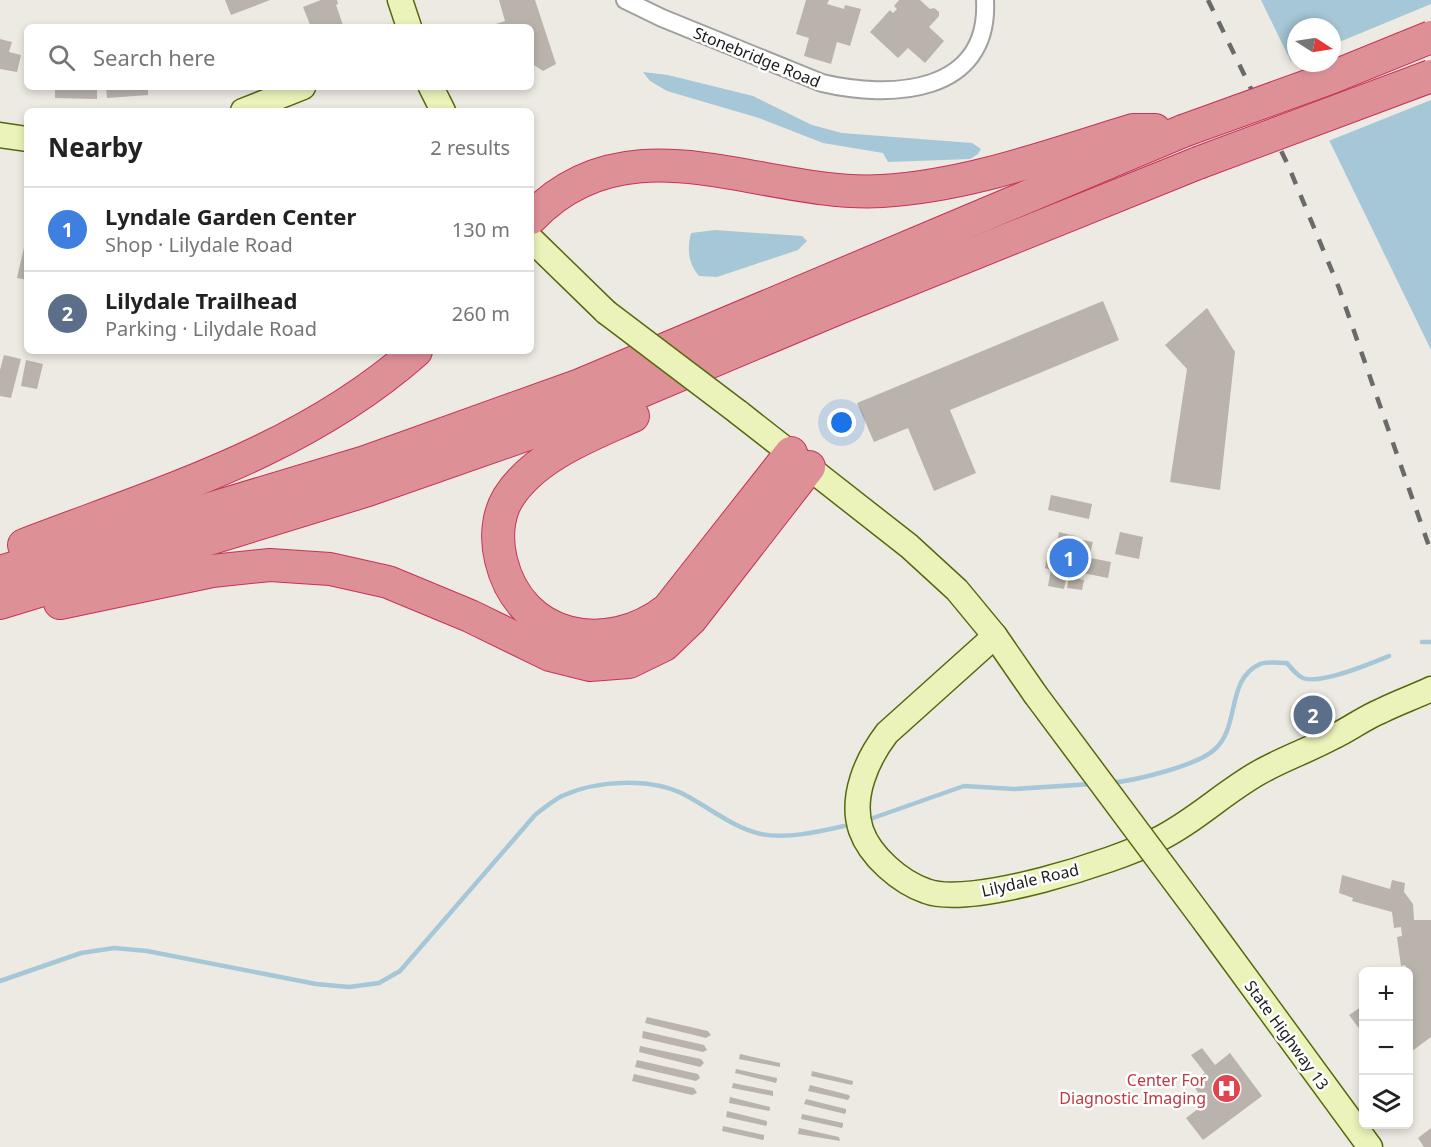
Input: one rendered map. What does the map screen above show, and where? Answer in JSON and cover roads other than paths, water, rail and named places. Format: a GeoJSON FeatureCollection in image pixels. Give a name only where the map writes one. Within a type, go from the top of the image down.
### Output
{"type":"FeatureCollection","features":[{"type":"Feature","properties":{"kind":"highway"},"geometry":{"type":"LineString","coordinates":[[0,572],[365,462],[580,386],[1183,131],[1330,78],[1431,37]]}},
{"type":"Feature","properties":{"kind":"highway"},"geometry":{"type":"LineString","coordinates":[[0,603],[368,489],[594,411],[841,307],[1185,168],[1431,76]]}},
{"type":"Feature","properties":{"kind":"highway"},"geometry":{"type":"LineString","coordinates":[[534,215],[573,187],[599,173],[628,166],[677,164],[820,190],[881,191],[923,187],[995,172],[1133,130],[1183,131]]}},
{"type":"Feature","properties":{"kind":"highway"},"geometry":{"type":"LineString","coordinates":[[800,460],[668,609],[649,624],[623,634],[604,637],[580,636],[557,628],[538,617],[521,603],[508,582],[497,543],[500,519],[507,499],[522,480],[553,456],[602,430],[764,359],[1111,214],[1185,168]]}},
{"type":"Feature","properties":{"kind":"highway"},"geometry":{"type":"LineString","coordinates":[[0,554],[259,454],[306,430],[351,402],[412,354]]}},
{"type":"Feature","properties":{"kind":"highway"},"geometry":{"type":"LineString","coordinates":[[0,616],[212,571],[270,565],[330,569],[388,582],[470,616],[550,655],[590,665],[629,662],[664,645],[691,619],[800,460]]}},
{"type":"Feature","properties":{"kind":"street"},"geometry":{"type":"LineString","coordinates":[[400,0],[408,24]]}},
{"type":"Feature","properties":{"kind":"street","name":"Stonebridge Road"},"geometry":{"type":"LineString","coordinates":[[625,0],[662,18],[822,83],[850,88],[899,90],[935,83],[964,63],[981,32],[986,0]]}},
{"type":"Feature","properties":{"kind":"street"},"geometry":{"type":"LineString","coordinates":[[250,108],[296,90]]}},
{"type":"Feature","properties":{"kind":"street"},"geometry":{"type":"LineString","coordinates":[[432,90],[441,108]]}},
{"type":"Feature","properties":{"kind":"street"},"geometry":{"type":"LineString","coordinates":[[0,135],[24,139]]}},
{"type":"Feature","properties":{"kind":"street","name":"State Highway 13"},"geometry":{"type":"LineString","coordinates":[[534,242],[606,312],[909,546],[957,590],[995,636],[1035,694],[1370,1147]]}},
{"type":"Feature","properties":{"kind":"street","name":"Lilydale Road"},"geometry":{"type":"LineString","coordinates":[[995,636],[887,734],[865,768],[859,800],[861,830],[875,856],[926,892],[960,896],[1052,878],[1114,859],[1159,839],[1262,771],[1334,737],[1380,711],[1431,689]]}},
{"type":"Feature","properties":{"kind":"water"},"geometry":{"type":"Polygon","coordinates":[[[1261,0],[1431,0],[1431,350],[1296,72],[1341,72],[1341,18],[1287,18],[1287,54],[1261,0]]]}},
{"type":"Feature","properties":{"kind":"water"},"geometry":{"type":"Polygon","coordinates":[[[643,72],[668,75],[753,96],[812,125],[842,133],[972,143],[981,149],[970,159],[888,162],[883,153],[823,143],[759,118],[667,91],[650,81],[643,72]]]}},
{"type":"Feature","properties":{"kind":"water"},"geometry":{"type":"Polygon","coordinates":[[[715,230],[802,236],[807,241],[798,250],[717,277],[699,276],[689,256],[691,233],[715,230]]]}},
{"type":"Feature","properties":{"kind":"waterway"},"geometry":{"type":"LineString","coordinates":[[1422,642],[1431,642]]}},
{"type":"Feature","properties":{"kind":"waterway"},"geometry":{"type":"LineString","coordinates":[[1109,783],[1148,776],[1179,767],[1194,762],[1214,750],[1228,729],[1242,681],[1249,671],[1260,664],[1287,663],[1301,677],[1319,679],[1344,673],[1389,656]]}},
{"type":"Feature","properties":{"kind":"waterway"},"geometry":{"type":"LineString","coordinates":[[0,981],[81,953],[114,948],[147,951],[316,984],[349,987],[379,983],[400,971],[535,815],[562,796],[591,787],[641,783],[673,790],[732,823],[761,834],[792,835],[844,826]]}},
{"type":"Feature","properties":{"kind":"waterway"},"geometry":{"type":"LineString","coordinates":[[873,818],[964,786],[1014,789],[1092,784]]}},
{"type":"Feature","properties":{"kind":"railway"},"geometry":{"type":"LineString","coordinates":[[1208,0],[1288,165],[1339,288],[1431,552]]}},
{"type":"Feature","properties":{"kind":"place","name":"Lyndale Garden Center"},"geometry":{"type":"Point","coordinates":[1069,558]}},
{"type":"Feature","properties":{"kind":"place","name":"Lilydale Trailhead"},"geometry":{"type":"Point","coordinates":[1313,715]}},
{"type":"Feature","properties":{"kind":"place","name":"Center For Diagnostic Imaging"},"geometry":{"type":"Point","coordinates":[1227,1089]}}]}
